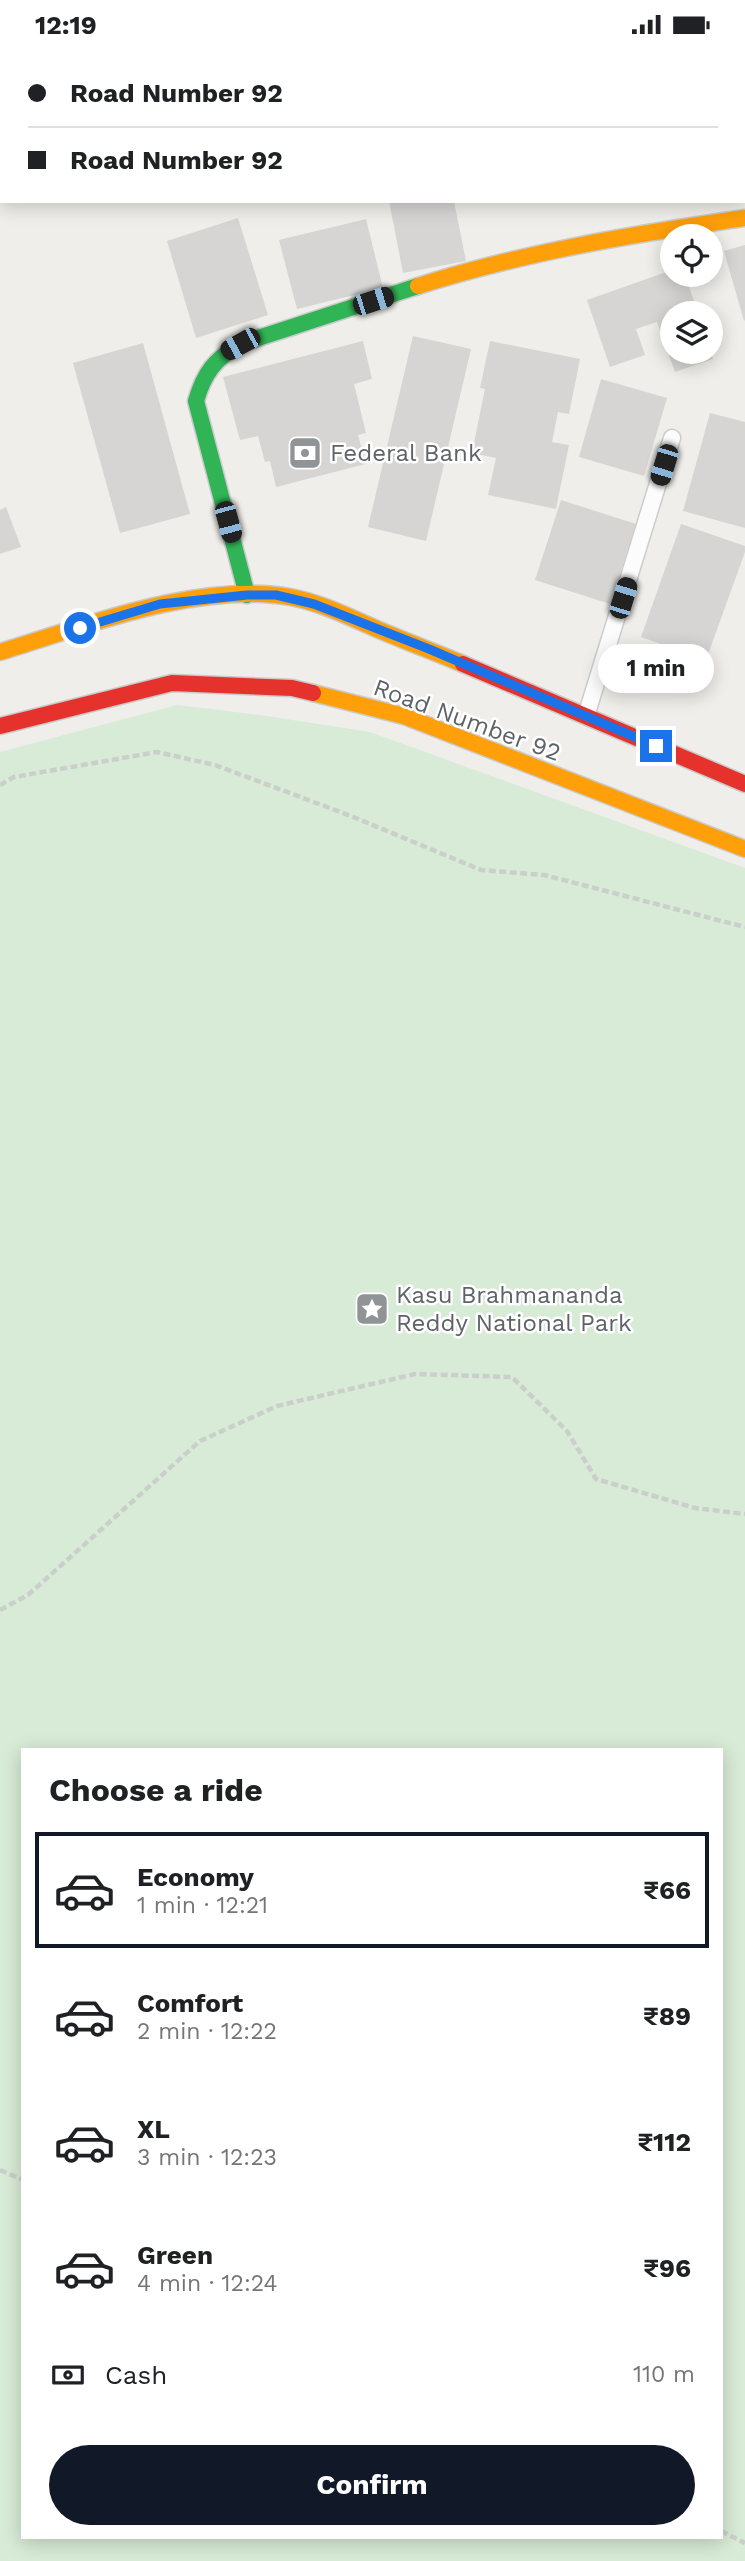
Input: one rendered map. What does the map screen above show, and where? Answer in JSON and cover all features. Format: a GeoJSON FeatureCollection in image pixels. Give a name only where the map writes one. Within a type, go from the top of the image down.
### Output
{"type":"FeatureCollection","features":[{"type":"Feature","properties":{"kind":"main road"},"geometry":{"type":"LineString","coordinates":[[247,595],[196,401],[204,373],[220,355],[240,344],[452,275],[618,237],[745,218]]}},
{"type":"Feature","properties":{"kind":"main road","name":"Road Number 92"},"geometry":{"type":"LineString","coordinates":[[0,652],[160,604],[247,595],[276,595],[314,604],[429,649],[745,784]]}},
{"type":"Feature","properties":{"kind":"main road","name":"Road Number 92"},"geometry":{"type":"LineString","coordinates":[[0,726],[172,683],[292,688],[404,716],[745,849]]}},
{"type":"Feature","properties":{"kind":"lane"},"geometry":{"type":"LineString","coordinates":[[586,716],[672,438]]}},
{"type":"Feature","properties":{"kind":"path"},"geometry":{"type":"LineString","coordinates":[[0,785],[15,777],[157,752],[215,765],[351,816],[481,870],[544,875],[745,927]]}},
{"type":"Feature","properties":{"kind":"path"},"geometry":{"type":"LineString","coordinates":[[0,1610],[28,1595],[200,1441],[277,1406],[415,1374],[512,1377],[567,1431],[596,1479],[695,1508],[745,1514]]}},
{"type":"Feature","properties":{"kind":"path"},"geometry":{"type":"LineString","coordinates":[[0,2170],[21,2179]]}},
{"type":"Feature","properties":{"kind":"path"},"geometry":{"type":"LineString","coordinates":[[723,2532],[745,2543]]}},
{"type":"Feature","properties":{"kind":"green space","name":"Kasu Brahmananda Reddy National Park"},"geometry":{"type":"Polygon","coordinates":[[[177,705],[370,732],[745,868],[745,2561],[0,2561],[0,752],[177,705]]]}},
{"type":"Feature","properties":{"kind":"building"},"geometry":{"type":"Polygon","coordinates":[[[389,203],[454,203],[466,261],[403,273],[389,203]]]}},
{"type":"Feature","properties":{"kind":"building"},"geometry":{"type":"Polygon","coordinates":[[[238,218],[268,315],[196,338],[167,241],[238,218]]]}},
{"type":"Feature","properties":{"kind":"building"},"geometry":{"type":"Polygon","coordinates":[[[366,219],[383,288],[297,309],[279,240],[366,219]]]}},
{"type":"Feature","properties":{"kind":"building"},"geometry":{"type":"Polygon","coordinates":[[[745,245],[745,320],[744,321],[724,251],[745,245]]]}},
{"type":"Feature","properties":{"kind":"building"},"geometry":{"type":"Polygon","coordinates":[[[660,274],[660,287],[689,287],[694,301],[660,301],[660,330],[657,322],[636,329],[645,355],[610,367],[587,300],[660,274]]]}},
{"type":"Feature","properties":{"kind":"building"},"geometry":{"type":"Polygon","coordinates":[[[413,336],[471,349],[426,541],[368,527],[413,336]]]}},
{"type":"Feature","properties":{"kind":"building"},"geometry":{"type":"Polygon","coordinates":[[[363,341],[372,379],[354,384],[366,433],[358,435],[366,464],[276,487],[270,461],[265,462],[258,436],[240,440],[223,377],[363,341]]]}},
{"type":"Feature","properties":{"kind":"building"},"geometry":{"type":"Polygon","coordinates":[[[490,341],[580,359],[569,414],[558,412],[552,442],[569,445],[556,509],[488,495],[496,458],[472,453],[485,389],[480,388],[490,341]]]}},
{"type":"Feature","properties":{"kind":"building"},"geometry":{"type":"Polygon","coordinates":[[[143,343],[190,514],[120,533],[73,363],[143,343]]]}},
{"type":"Feature","properties":{"kind":"building"},"geometry":{"type":"Polygon","coordinates":[[[672,364],[698,364],[675,372],[672,364]]]}},
{"type":"Feature","properties":{"kind":"building"},"geometry":{"type":"Polygon","coordinates":[[[601,379],[667,398],[644,476],[579,457],[601,379]]]}},
{"type":"Feature","properties":{"kind":"building"},"geometry":{"type":"Polygon","coordinates":[[[710,413],[745,422],[745,528],[683,511],[710,413]]]}},
{"type":"Feature","properties":{"kind":"building"},"geometry":{"type":"Polygon","coordinates":[[[561,500],[636,524],[610,604],[535,580],[561,500]]]}},
{"type":"Feature","properties":{"kind":"building"},"geometry":{"type":"Polygon","coordinates":[[[6,507],[21,547],[0,554],[0,510],[6,507]]]}},
{"type":"Feature","properties":{"kind":"building"},"geometry":{"type":"Polygon","coordinates":[[[681,524],[745,546],[706,660],[641,637],[681,524]]]}},
{"type":"Feature","properties":{"kind":"traffic: fast"},"geometry":{"type":"LineString","coordinates":[[247,595],[196,401],[203,382],[217,361],[240,344],[418,286]]}},
{"type":"Feature","properties":{"kind":"traffic: slow"},"geometry":{"type":"LineString","coordinates":[[418,286],[539,254],[745,218]]}},
{"type":"Feature","properties":{"kind":"traffic: slow"},"geometry":{"type":"LineString","coordinates":[[0,652],[143,609],[219,595],[255,594],[290,597],[314,603],[463,664]]}},
{"type":"Feature","properties":{"kind":"traffic: slow"},"geometry":{"type":"LineString","coordinates":[[313,693],[404,716],[745,849]]}},
{"type":"Feature","properties":{"kind":"traffic: jam"},"geometry":{"type":"LineString","coordinates":[[463,664],[745,784]]}},
{"type":"Feature","properties":{"kind":"traffic: jam"},"geometry":{"type":"LineString","coordinates":[[0,726],[172,683],[292,688],[313,693]]}},
{"type":"Feature","properties":{"kind":"place","name":"Federal Bank"},"geometry":{"type":"Point","coordinates":[305,453]}},
{"type":"Feature","properties":{"kind":"place","name":"Kasu Brahmananda Reddy National Park"},"geometry":{"type":"Point","coordinates":[372,1309]}},
{"type":"Feature","properties":{"kind":"route"},"geometry":{"type":"LineString","coordinates":[[80,628],[160,604],[247,595],[276,595],[314,604],[429,649],[656,746]]}}]}
